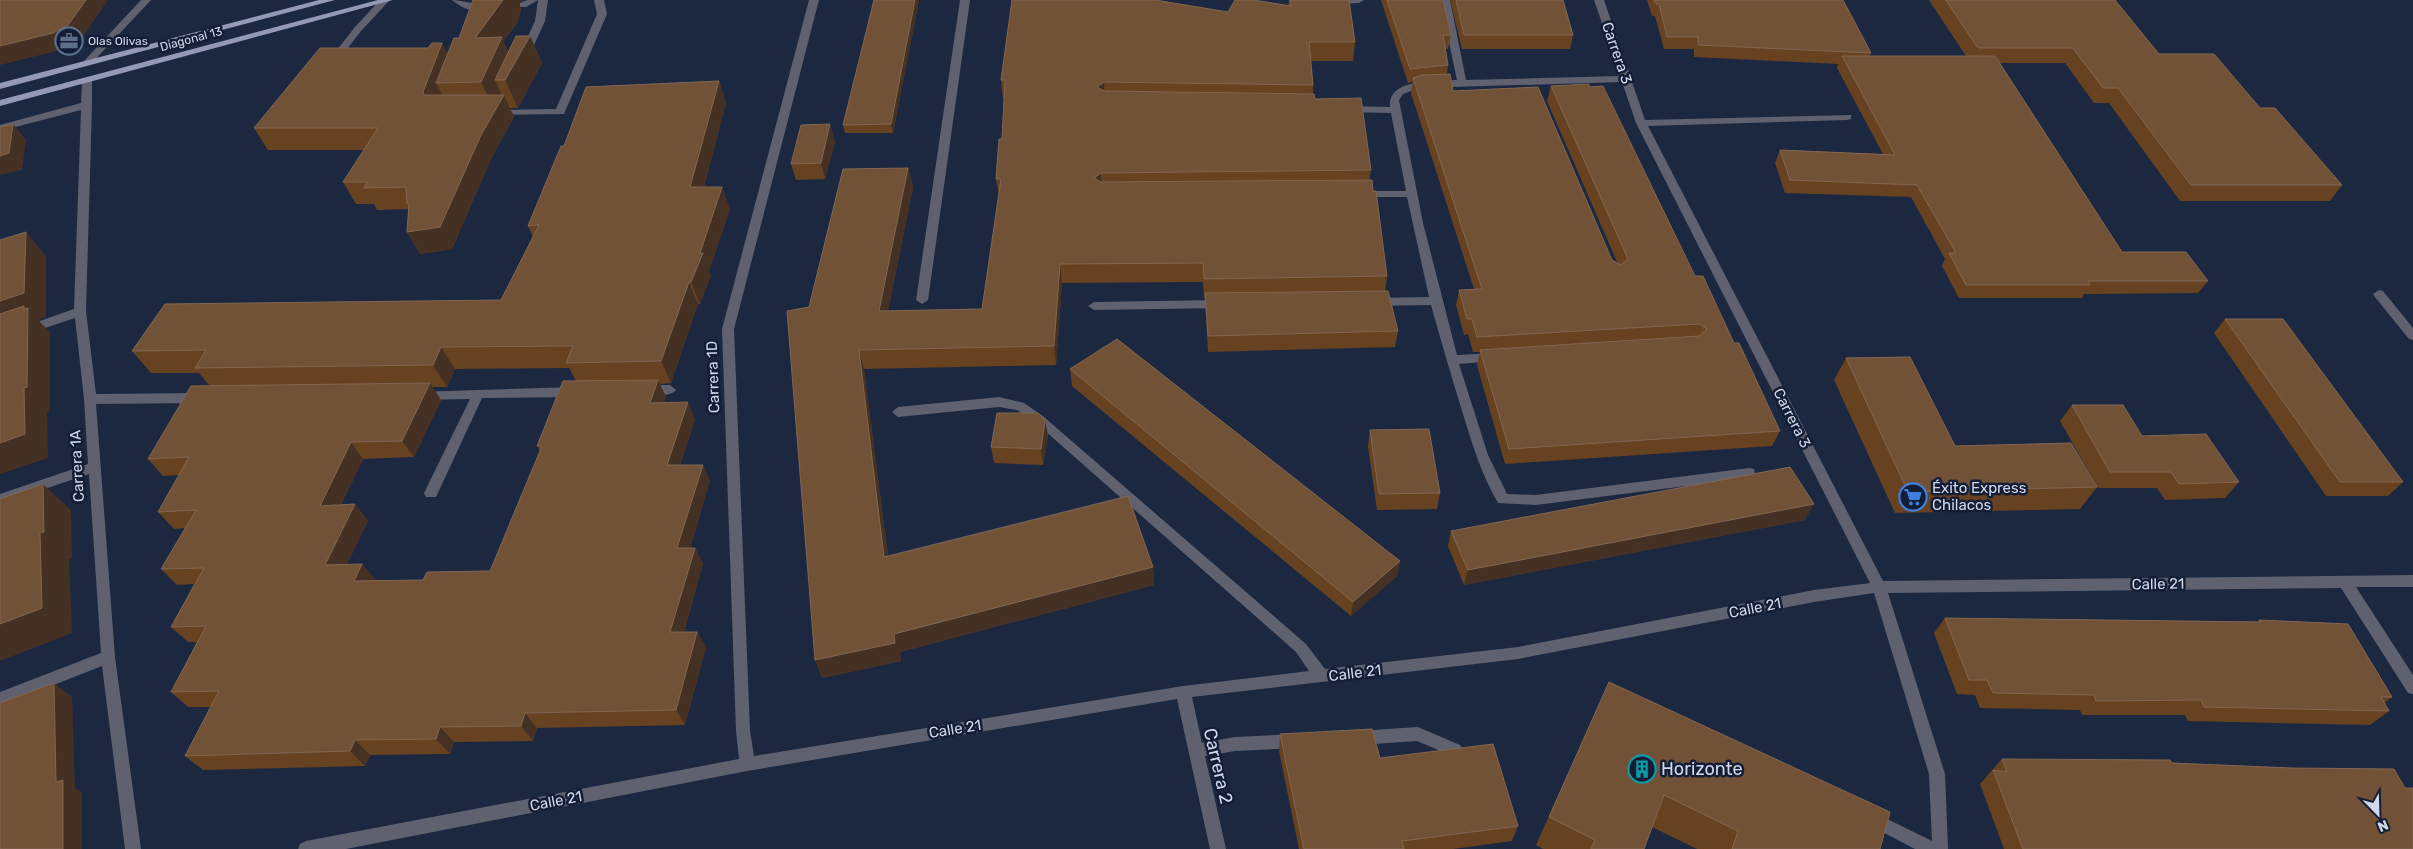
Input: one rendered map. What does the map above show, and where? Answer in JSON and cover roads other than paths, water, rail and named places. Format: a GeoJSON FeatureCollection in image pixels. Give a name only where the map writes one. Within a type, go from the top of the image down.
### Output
{"type":"FeatureCollection","features":[{"type":"Feature","properties":{"kind":"main road","name":"Diagonal 13"},"geometry":{"type":"LineString","coordinates":[[0,86],[330,0]]}},
{"type":"Feature","properties":{"kind":"main road","name":"Diagonal 13"},"geometry":{"type":"LineString","coordinates":[[0,103],[386,1]]}},
{"type":"Feature","properties":{"kind":"street"},"geometry":{"type":"LineString","coordinates":[[87,63],[146,0]]}},
{"type":"Feature","properties":{"kind":"street"},"geometry":{"type":"LineString","coordinates":[[457,0],[468,7],[484,11]]}},
{"type":"Feature","properties":{"kind":"street"},"geometry":{"type":"LineString","coordinates":[[523,5],[534,0]]}},
{"type":"Feature","properties":{"kind":"street"},"geometry":{"type":"LineString","coordinates":[[522,60],[540,21],[543,0]]}},
{"type":"Feature","properties":{"kind":"street"},"geometry":{"type":"LineString","coordinates":[[497,110],[560,112],[602,14],[599,0]]}},
{"type":"Feature","properties":{"kind":"street","name":"Carrera 1D"},"geometry":{"type":"LineString","coordinates":[[747,764],[743,731],[728,328],[814,0]]}},
{"type":"Feature","properties":{"kind":"street"},"geometry":{"type":"LineString","coordinates":[[922,300],[964,0]]}},
{"type":"Feature","properties":{"kind":"street"},"geometry":{"type":"LineString","coordinates":[[1325,1],[1359,0]]}},
{"type":"Feature","properties":{"kind":"street"},"geometry":{"type":"LineString","coordinates":[[1445,0],[1462,82]]}},
{"type":"Feature","properties":{"kind":"street","name":"Carrera 3"},"geometry":{"type":"LineString","coordinates":[[1599,0],[1640,123],[1879,587],[1937,774],[1940,849]]}},
{"type":"Feature","properties":{"kind":"street"},"geometry":{"type":"LineString","coordinates":[[328,67],[358,29],[386,1]]}},
{"type":"Feature","properties":{"kind":"street"},"geometry":{"type":"LineString","coordinates":[[1626,78],[1534,85],[1462,82],[1418,85],[1398,92],[1394,100],[1395,110],[1410,194],[1451,360],[1490,480],[1503,499],[1536,500],[1749,473]]}},
{"type":"Feature","properties":{"kind":"street","name":"Carrera 1A"},"geometry":{"type":"LineString","coordinates":[[87,80],[80,311],[90,399],[93,467],[108,657],[133,849]]}},
{"type":"Feature","properties":{"kind":"street"},"geometry":{"type":"LineString","coordinates":[[0,128],[87,105]]}},
{"type":"Feature","properties":{"kind":"street"},"geometry":{"type":"LineString","coordinates":[[1335,109],[1395,110]]}},
{"type":"Feature","properties":{"kind":"street"},"geometry":{"type":"LineString","coordinates":[[1640,123],[1847,117]]}},
{"type":"Feature","properties":{"kind":"street"},"geometry":{"type":"LineString","coordinates":[[1351,194],[1410,194]]}},
{"type":"Feature","properties":{"kind":"street"},"geometry":{"type":"LineString","coordinates":[[2379,294],[2413,336]]}},
{"type":"Feature","properties":{"kind":"street"},"geometry":{"type":"LineString","coordinates":[[1358,302],[1436,301]]}},
{"type":"Feature","properties":{"kind":"street"},"geometry":{"type":"LineString","coordinates":[[1094,306],[1231,304]]}},
{"type":"Feature","properties":{"kind":"street"},"geometry":{"type":"LineString","coordinates":[[0,339],[56,321],[80,311]]}},
{"type":"Feature","properties":{"kind":"street"},"geometry":{"type":"LineString","coordinates":[[1451,360],[1509,356]]}},
{"type":"Feature","properties":{"kind":"street"},"geometry":{"type":"LineString","coordinates":[[632,391],[670,390]]}},
{"type":"Feature","properties":{"kind":"street"},"geometry":{"type":"LineString","coordinates":[[409,395],[584,392]]}},
{"type":"Feature","properties":{"kind":"street"},"geometry":{"type":"LineString","coordinates":[[431,492],[478,394]]}},
{"type":"Feature","properties":{"kind":"street"},"geometry":{"type":"LineString","coordinates":[[90,399],[214,398]]}},
{"type":"Feature","properties":{"kind":"street"},"geometry":{"type":"LineString","coordinates":[[898,412],[999,402],[1020,406],[1040,420],[1301,648],[1322,677]]}},
{"type":"Feature","properties":{"kind":"street"},"geometry":{"type":"LineString","coordinates":[[0,499],[93,467]]}},
{"type":"Feature","properties":{"kind":"street","name":"Calle 21"},"geometry":{"type":"LineString","coordinates":[[306,849],[747,764],[1183,692],[1518,653],[1814,596],[1879,587],[2413,581]]}},
{"type":"Feature","properties":{"kind":"street"},"geometry":{"type":"LineString","coordinates":[[2346,582],[2413,688]]}},
{"type":"Feature","properties":{"kind":"street"},"geometry":{"type":"LineString","coordinates":[[0,699],[108,657]]}},
{"type":"Feature","properties":{"kind":"street","name":"Carrera 2"},"geometry":{"type":"LineString","coordinates":[[1183,692],[1218,849]]}},
{"type":"Feature","properties":{"kind":"street"},"geometry":{"type":"LineString","coordinates":[[1341,738],[1418,734],[1455,750]]}},
{"type":"Feature","properties":{"kind":"street"},"geometry":{"type":"LineString","coordinates":[[1195,751],[1235,744],[1312,740]]}},
{"type":"Feature","properties":{"kind":"street"},"geometry":{"type":"LineString","coordinates":[[1854,810],[1880,821],[1931,849]]}},
{"type":"Feature","properties":{"kind":"place","name":"Olas Olivas"},"geometry":{"type":"Point","coordinates":[69,41]}},
{"type":"Feature","properties":{"kind":"place","name":"Éxito Express Chilacos"},"geometry":{"type":"Point","coordinates":[1913,497]}},
{"type":"Feature","properties":{"kind":"place","name":"Horizonte"},"geometry":{"type":"Point","coordinates":[1642,769]}}]}
